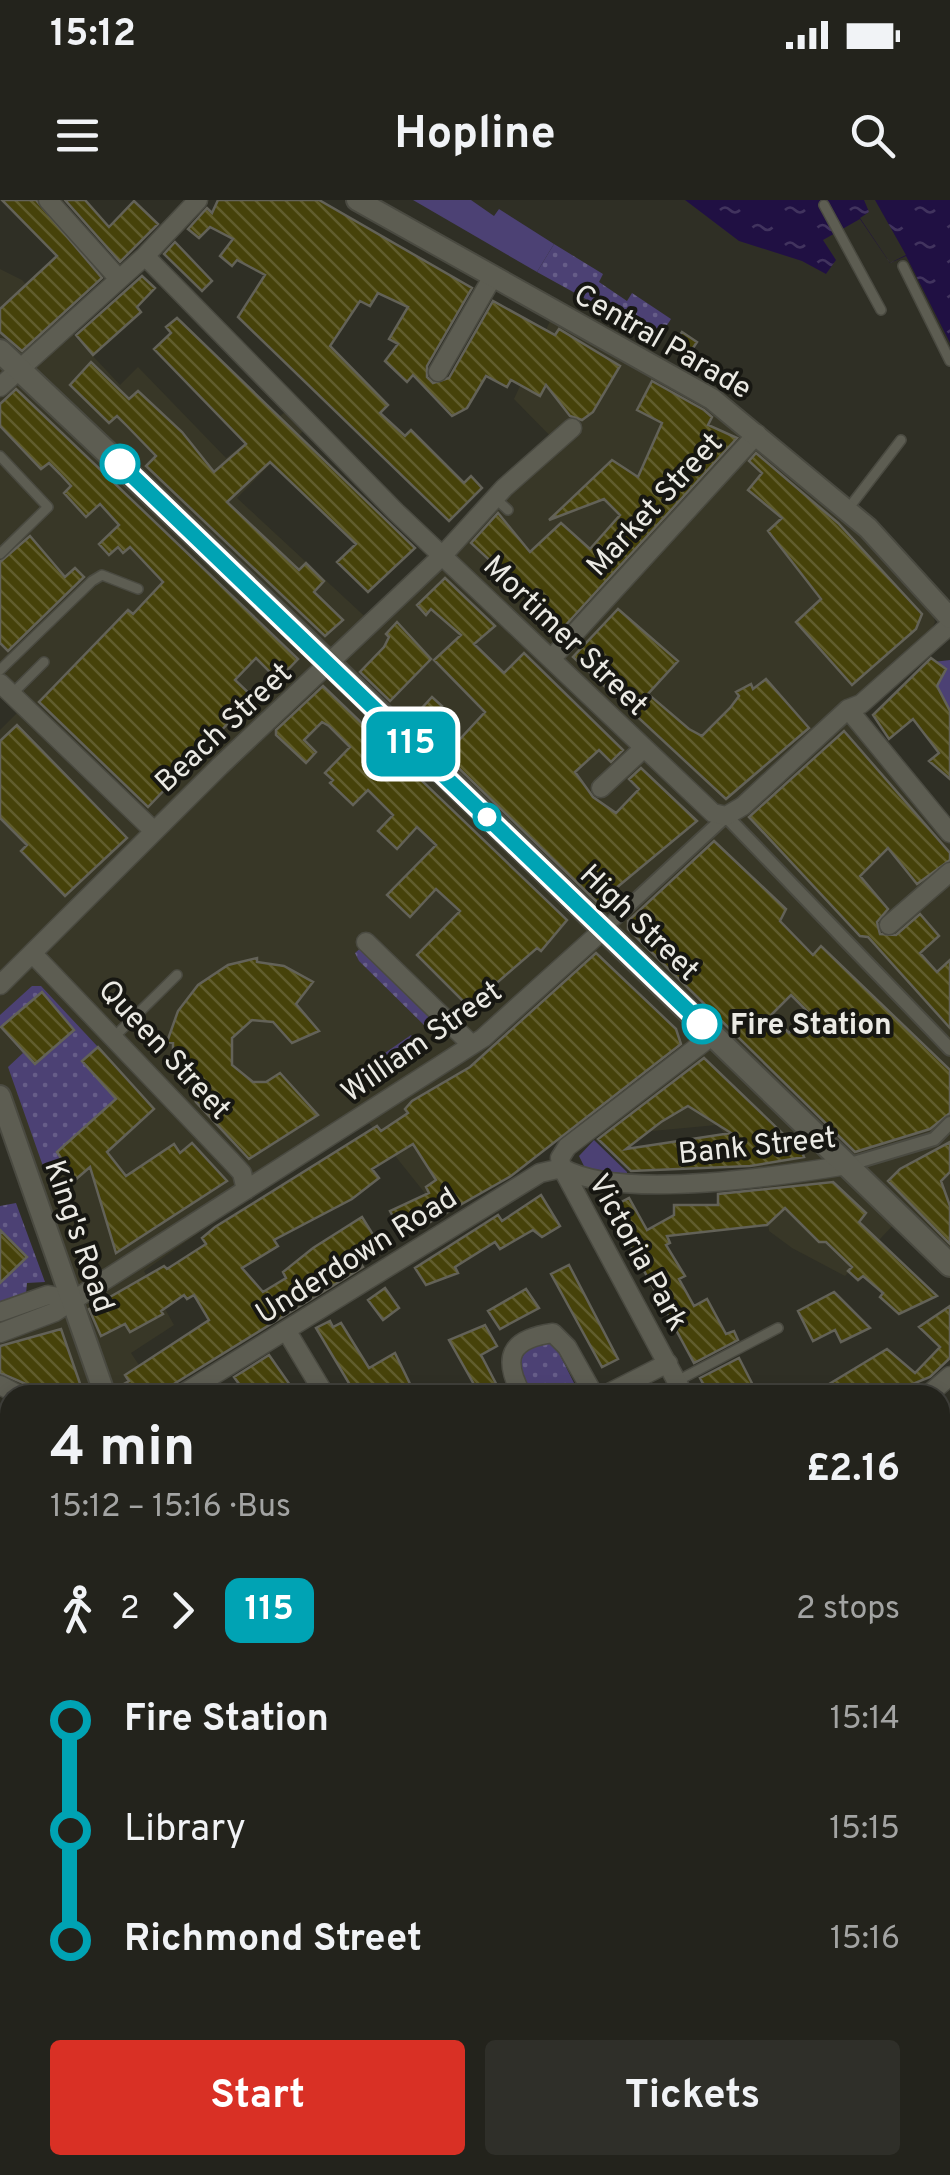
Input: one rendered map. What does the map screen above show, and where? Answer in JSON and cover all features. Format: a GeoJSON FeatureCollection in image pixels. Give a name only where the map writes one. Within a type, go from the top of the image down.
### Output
{"type":"FeatureCollection","features":[{"type":"Feature","properties":{"kind":"main road","name":"High Street"},"geometry":{"type":"LineString","coordinates":[[0,351],[950,1266]]}},
{"type":"Feature","properties":{"kind":"street"},"geometry":{"type":"LineString","coordinates":[[48,200],[120,279]]}},
{"type":"Feature","properties":{"kind":"street"},"geometry":{"type":"LineString","coordinates":[[0,387],[145,256],[198,200]]}},
{"type":"Feature","properties":{"kind":"street","name":"Central Parade"},"geometry":{"type":"LineString","coordinates":[[357,200],[712,399],[848,510],[950,621]]}},
{"type":"Feature","properties":{"kind":"street","name":"Mortimer Street"},"geometry":{"type":"LineString","coordinates":[[145,256],[443,556],[708,810],[726,816],[950,1050]]}},
{"type":"Feature","properties":{"kind":"street"},"geometry":{"type":"LineString","coordinates":[[438,372],[492,278]]}},
{"type":"Feature","properties":{"kind":"street","name":"Beach Street"},"geometry":{"type":"LineString","coordinates":[[0,985],[154,830],[330,665],[572,428]]}},
{"type":"Feature","properties":{"kind":"street","name":"Market Street"},"geometry":{"type":"LineString","coordinates":[[552,658],[686,518],[757,434]]}},
{"type":"Feature","properties":{"kind":"street","name":"William Street"},"geometry":{"type":"LineString","coordinates":[[0,1333],[55,1312],[472,1045],[950,621]]}},
{"type":"Feature","properties":{"kind":"street"},"geometry":{"type":"LineString","coordinates":[[6,688],[154,830]]}},
{"type":"Feature","properties":{"kind":"street"},"geometry":{"type":"LineString","coordinates":[[848,709],[950,833]]}},
{"type":"Feature","properties":{"kind":"street"},"geometry":{"type":"LineString","coordinates":[[601,788],[644,748]]}},
{"type":"Feature","properties":{"kind":"street"},"geometry":{"type":"LineString","coordinates":[[888,925],[950,872]]}},
{"type":"Feature","properties":{"kind":"street"},"geometry":{"type":"LineString","coordinates":[[366,942],[472,1045]]}},
{"type":"Feature","properties":{"kind":"street","name":"Queen Street"},"geometry":{"type":"LineString","coordinates":[[32,953],[232,1160],[242,1174],[246,1190]]}},
{"type":"Feature","properties":{"kind":"street"},"geometry":{"type":"LineString","coordinates":[[562,1168],[560,1158],[566,1147],[713,1035]]}},
{"type":"Feature","properties":{"kind":"street","name":"King's Road"},"geometry":{"type":"LineString","coordinates":[[0,1096],[101,1385]]}},
{"type":"Feature","properties":{"kind":"street","name":"Bank Street"},"geometry":{"type":"LineString","coordinates":[[562,1168],[582,1177],[639,1184],[760,1176],[848,1165],[934,1139],[950,1122]]}},
{"type":"Feature","properties":{"kind":"street","name":"Underdown Road"},"geometry":{"type":"LineString","coordinates":[[197,1385],[540,1173],[562,1168]]}},
{"type":"Feature","properties":{"kind":"street","name":"Victoria Park"},"geometry":{"type":"LineString","coordinates":[[562,1168],[679,1385]]}},
{"type":"Feature","properties":{"kind":"street"},"geometry":{"type":"LineString","coordinates":[[0,1312],[48,1295],[70,1299]]}},
{"type":"Feature","properties":{"kind":"street"},"geometry":{"type":"LineString","coordinates":[[286,1330],[319,1385]]}},
{"type":"Feature","properties":{"kind":"street"},"geometry":{"type":"LineString","coordinates":[[517,1385],[509,1371],[510,1357],[520,1344],[553,1333],[567,1348],[588,1385]]}},
{"type":"Feature","properties":{"kind":"street","name":"Victoria Park"},"geometry":{"type":"LineString","coordinates":[[625,1385],[668,1363]]}},
{"type":"Feature","properties":{"kind":"lane"},"geometry":{"type":"LineString","coordinates":[[824,205],[881,310]]}},
{"type":"Feature","properties":{"kind":"lane"},"geometry":{"type":"LineString","coordinates":[[902,266],[950,360]]}},
{"type":"Feature","properties":{"kind":"lane"},"geometry":{"type":"LineString","coordinates":[[848,510],[901,440]]}},
{"type":"Feature","properties":{"kind":"lane"},"geometry":{"type":"LineString","coordinates":[[0,456],[48,507],[0,554]]}},
{"type":"Feature","properties":{"kind":"lane"},"geometry":{"type":"LineString","coordinates":[[0,670],[92,580],[102,575],[138,589]]}},
{"type":"Feature","properties":{"kind":"lane"},"geometry":{"type":"LineString","coordinates":[[6,688],[44,662]]}},
{"type":"Feature","properties":{"kind":"lane"},"geometry":{"type":"LineString","coordinates":[[115,1036],[177,974]]}},
{"type":"Feature","properties":{"kind":"lane"},"geometry":{"type":"LineString","coordinates":[[685,1385],[778,1328]]}},
{"type":"Feature","properties":{"kind":"shaded area"},"geometry":{"type":"Polygon","coordinates":[[[413,200],[471,200],[494,216],[499,209],[554,244],[537,272],[413,200]]]}},
{"type":"Feature","properties":{"kind":"shaded area"},"geometry":{"type":"Polygon","coordinates":[[[554,244],[603,274],[599,282],[627,301],[632,293],[671,319],[658,339],[537,272],[554,244]]]}},
{"type":"Feature","properties":{"kind":"shaded area"},"geometry":{"type":"Polygon","coordinates":[[[0,269],[22,280],[120,385],[138,367],[226,458],[285,412],[303,431],[237,498],[374,625],[558,444],[514,399],[551,319],[718,411],[874,545],[932,611],[935,622],[926,640],[839,709],[950,837],[950,1274],[898,1220],[845,1276],[792,1248],[769,1231],[764,1188],[750,1162],[717,1125],[555,1140],[444,1217],[364,1117],[144,1271],[174,1325],[131,1353],[152,1385],[0,1385],[0,1318],[57,1289],[0,1121],[0,730],[17,713],[0,697],[0,269]]]}},
{"type":"Feature","properties":{"kind":"shaded area"},"geometry":{"type":"Polygon","coordinates":[[[950,660],[950,723],[910,681],[933,662],[950,660]]]}},
{"type":"Feature","properties":{"kind":"shaded area"},"geometry":{"type":"Polygon","coordinates":[[[363,946],[441,1022],[437,1030],[429,1030],[359,961],[355,953],[363,946]]]}},
{"type":"Feature","properties":{"kind":"shaded area"},"geometry":{"type":"Polygon","coordinates":[[[32,986],[41,986],[98,1047],[82,1061],[116,1099],[57,1152],[67,1163],[44,1169],[8,1067],[23,1053],[0,1026],[0,1015],[32,986]]]}},
{"type":"Feature","properties":{"kind":"shaded area"},"geometry":{"type":"Polygon","coordinates":[[[411,1035],[415,1041],[382,1074],[361,1087],[343,1091],[343,1082],[411,1035]]]}},
{"type":"Feature","properties":{"kind":"shaded area"},"geometry":{"type":"Polygon","coordinates":[[[594,1140],[627,1174],[585,1168],[579,1156],[594,1140]]]}},
{"type":"Feature","properties":{"kind":"shaded area"},"geometry":{"type":"Polygon","coordinates":[[[16,1203],[45,1282],[27,1283],[26,1294],[0,1302],[0,1206],[16,1203]]]}},
{"type":"Feature","properties":{"kind":"shaded area"},"geometry":{"type":"Polygon","coordinates":[[[549,1341],[563,1352],[560,1355],[575,1385],[525,1385],[516,1369],[529,1345],[549,1341]]]}},
{"type":"Feature","properties":{"kind":"water"},"geometry":{"type":"Polygon","coordinates":[[[685,200],[950,200],[950,343],[906,256],[890,263],[860,219],[823,240],[836,260],[826,274],[802,261],[739,241],[685,200]]]}},
{"type":"Feature","properties":{"kind":"pier"},"geometry":{"type":"Polygon","coordinates":[[[864,200],[875,200],[906,255],[890,263],[860,218],[869,212],[864,200]]]}},
{"type":"Feature","properties":{"kind":"building"},"geometry":{"type":"Polygon","coordinates":[[[2,200],[36,200],[102,278],[22,351],[0,332],[0,309],[57,256],[2,200]]]}},
{"type":"Feature","properties":{"kind":"building"},"geometry":{"type":"Polygon","coordinates":[[[65,200],[85,200],[109,227],[134,201],[158,224],[120,262],[65,200]]]}},
{"type":"Feature","properties":{"kind":"building"},"geometry":{"type":"Polygon","coordinates":[[[218,200],[319,200],[472,288],[427,366],[427,377],[433,383],[449,378],[493,301],[555,335],[559,329],[620,366],[593,412],[582,420],[570,416],[546,385],[540,396],[511,380],[507,387],[486,376],[467,408],[452,416],[413,375],[407,382],[385,361],[398,344],[389,339],[408,307],[378,293],[370,306],[360,301],[330,346],[388,405],[380,413],[405,436],[411,430],[464,483],[471,476],[482,488],[449,521],[238,317],[265,275],[237,260],[232,266],[220,256],[233,239],[210,227],[199,238],[188,229],[207,208],[212,213],[218,200]]]}},
{"type":"Feature","properties":{"kind":"building"},"geometry":{"type":"Polygon","coordinates":[[[175,242],[212,281],[202,291],[164,254],[175,242]]]}},
{"type":"Feature","properties":{"kind":"building"},"geometry":{"type":"Polygon","coordinates":[[[142,276],[155,288],[137,307],[141,312],[93,355],[76,335],[142,276]]]}},
{"type":"Feature","properties":{"kind":"building"},"geometry":{"type":"Polygon","coordinates":[[[177,318],[415,548],[368,592],[337,562],[356,544],[270,462],[227,502],[299,570],[306,563],[324,581],[314,592],[343,620],[325,636],[146,466],[156,456],[117,416],[109,423],[70,385],[91,362],[129,399],[138,391],[182,432],[214,472],[246,444],[154,349],[171,333],[166,327],[177,318]]]}},
{"type":"Feature","properties":{"kind":"building"},"geometry":{"type":"Polygon","coordinates":[[[682,332],[697,342],[687,357],[672,347],[682,332]]]}},
{"type":"Feature","properties":{"kind":"building"},"geometry":{"type":"Polygon","coordinates":[[[652,381],[704,410],[712,417],[708,425],[737,438],[563,628],[471,543],[498,513],[530,552],[561,523],[590,549],[620,515],[604,499],[549,520],[612,460],[638,477],[662,423],[637,410],[652,381]]]}},
{"type":"Feature","properties":{"kind":"building"},"geometry":{"type":"Polygon","coordinates":[[[16,389],[298,659],[271,687],[270,672],[256,658],[235,680],[257,701],[241,718],[237,714],[148,807],[39,702],[128,610],[133,614],[163,582],[130,547],[123,553],[118,547],[109,555],[99,544],[119,525],[100,504],[86,517],[64,493],[71,486],[60,474],[49,463],[41,469],[0,426],[0,404],[16,389]]]}},
{"type":"Feature","properties":{"kind":"building"},"geometry":{"type":"Polygon","coordinates":[[[756,453],[838,523],[922,614],[916,629],[852,685],[796,622],[821,599],[768,531],[782,518],[748,490],[762,473],[749,461],[756,453]]]}},
{"type":"Feature","properties":{"kind":"building"},"geometry":{"type":"Polygon","coordinates":[[[30,536],[65,577],[75,568],[84,577],[8,651],[0,643],[0,562],[30,536]]]}},
{"type":"Feature","properties":{"kind":"building"},"geometry":{"type":"Polygon","coordinates":[[[445,578],[495,626],[474,644],[504,673],[524,653],[623,750],[611,762],[599,750],[575,772],[593,797],[616,813],[639,789],[629,779],[641,768],[697,821],[598,903],[410,721],[432,697],[442,706],[434,715],[460,739],[485,712],[434,660],[461,635],[431,609],[426,615],[417,605],[445,578]]]}},
{"type":"Feature","properties":{"kind":"building"},"geometry":{"type":"Polygon","coordinates":[[[618,609],[678,661],[648,694],[689,729],[702,736],[730,708],[739,696],[736,692],[751,684],[753,689],[766,679],[809,728],[726,799],[573,657],[618,609]]]}},
{"type":"Feature","properties":{"kind":"building"},"geometry":{"type":"Polygon","coordinates":[[[397,622],[431,659],[390,701],[360,672],[384,647],[389,637],[386,634],[397,622]]]}},
{"type":"Feature","properties":{"kind":"building"},"geometry":{"type":"Polygon","coordinates":[[[931,658],[946,669],[937,686],[950,711],[950,779],[929,761],[939,753],[913,719],[889,739],[873,715],[931,658]]]}},
{"type":"Feature","properties":{"kind":"building"},"geometry":{"type":"Polygon","coordinates":[[[323,686],[567,920],[541,951],[537,948],[469,1007],[417,955],[460,911],[436,889],[410,917],[387,895],[436,845],[417,827],[397,849],[378,831],[393,815],[368,790],[353,805],[330,783],[333,780],[325,773],[350,747],[329,726],[322,722],[304,740],[316,752],[306,763],[276,735],[276,730],[323,686]]]}},
{"type":"Feature","properties":{"kind":"building"},"geometry":{"type":"Polygon","coordinates":[[[17,725],[127,838],[65,896],[21,851],[27,845],[0,818],[0,741],[17,725]]]}},
{"type":"Feature","properties":{"kind":"building"},"geometry":{"type":"Polygon","coordinates":[[[844,731],[950,853],[950,860],[917,884],[888,848],[860,876],[888,909],[877,922],[880,934],[896,935],[920,914],[939,936],[920,953],[937,972],[950,960],[950,1028],[868,937],[860,936],[749,817],[844,731]]]}},
{"type":"Feature","properties":{"kind":"building"},"geometry":{"type":"Polygon","coordinates":[[[714,841],[786,909],[780,921],[813,955],[821,946],[950,1070],[950,1113],[930,1129],[855,1152],[628,929],[628,921],[714,841]],[[791,995],[771,1015],[789,1033],[809,1013],[791,995]]]}},
{"type":"Feature","properties":{"kind":"building"},"geometry":{"type":"Polygon","coordinates":[[[596,953],[676,1029],[681,1044],[511,1176],[430,1222],[426,1215],[400,1229],[390,1211],[429,1193],[426,1187],[436,1180],[413,1144],[372,1169],[379,1178],[352,1199],[274,1240],[278,1246],[242,1268],[263,1292],[286,1278],[283,1272],[313,1248],[362,1217],[382,1249],[360,1263],[363,1267],[173,1385],[122,1385],[129,1381],[125,1375],[209,1320],[194,1295],[187,1299],[184,1295],[161,1311],[163,1314],[130,1332],[125,1324],[101,1336],[89,1309],[164,1266],[167,1269],[206,1244],[202,1238],[215,1227],[377,1126],[381,1131],[408,1113],[405,1109],[412,1101],[470,1067],[596,953]]]}},
{"type":"Feature","properties":{"kind":"building"},"geometry":{"type":"Polygon","coordinates":[[[257,958],[257,962],[284,966],[313,982],[296,1004],[319,1031],[292,1043],[273,1022],[252,1020],[232,1038],[232,1065],[253,1082],[266,1082],[280,1073],[318,1115],[249,1159],[196,1102],[182,1068],[173,1069],[173,1043],[167,1042],[178,1011],[198,985],[228,965],[257,958]]]}},
{"type":"Feature","properties":{"kind":"building"},"geometry":{"type":"Polygon","coordinates":[[[42,992],[74,1030],[35,1064],[1,1027],[42,992]]]}},
{"type":"Feature","properties":{"kind":"building"},"geometry":{"type":"Polygon","coordinates":[[[98,1047],[154,1109],[107,1152],[126,1176],[174,1144],[180,1153],[192,1143],[227,1181],[116,1253],[90,1167],[75,1180],[57,1152],[116,1099],[82,1061],[98,1047]]]}},
{"type":"Feature","properties":{"kind":"building"},"geometry":{"type":"Polygon","coordinates":[[[704,1058],[804,1157],[750,1166],[631,1171],[598,1139],[704,1058]],[[688,1106],[626,1149],[731,1133],[688,1106]]]}},
{"type":"Feature","properties":{"kind":"building"},"geometry":{"type":"Polygon","coordinates":[[[950,1142],[950,1172],[941,1181],[950,1206],[950,1244],[888,1181],[900,1169],[950,1142]]]}},
{"type":"Feature","properties":{"kind":"building"},"geometry":{"type":"Polygon","coordinates":[[[833,1182],[866,1213],[859,1222],[937,1296],[899,1314],[880,1297],[883,1293],[863,1276],[858,1280],[848,1271],[852,1267],[826,1242],[819,1242],[785,1208],[767,1225],[667,1236],[670,1243],[666,1245],[685,1276],[679,1279],[694,1306],[707,1299],[726,1334],[734,1331],[738,1340],[694,1363],[610,1208],[629,1198],[647,1230],[674,1215],[674,1205],[718,1205],[718,1194],[833,1182]]]}},
{"type":"Feature","properties":{"kind":"building"},"geometry":{"type":"Polygon","coordinates":[[[541,1195],[560,1226],[542,1237],[533,1230],[500,1249],[495,1242],[455,1267],[458,1273],[426,1285],[415,1268],[498,1215],[502,1221],[541,1195]]]}},
{"type":"Feature","properties":{"kind":"building"},"geometry":{"type":"Polygon","coordinates":[[[0,1230],[27,1257],[0,1283],[0,1230]]]}},
{"type":"Feature","properties":{"kind":"building"},"geometry":{"type":"Polygon","coordinates":[[[569,1265],[618,1359],[602,1367],[551,1274],[569,1265]]]}},
{"type":"Feature","properties":{"kind":"building"},"geometry":{"type":"Polygon","coordinates":[[[385,1288],[399,1308],[383,1320],[368,1300],[385,1288]]]}},
{"type":"Feature","properties":{"kind":"building"},"geometry":{"type":"Polygon","coordinates":[[[526,1289],[539,1308],[500,1329],[488,1311],[526,1289]]]}},
{"type":"Feature","properties":{"kind":"building"},"geometry":{"type":"Polygon","coordinates":[[[834,1292],[870,1328],[841,1342],[835,1330],[813,1341],[798,1311],[834,1292]]]}},
{"type":"Feature","properties":{"kind":"building"},"geometry":{"type":"Polygon","coordinates":[[[950,1306],[950,1358],[930,1377],[910,1385],[828,1385],[887,1349],[915,1373],[940,1347],[919,1327],[950,1306]]]}},
{"type":"Feature","properties":{"kind":"building"},"geometry":{"type":"Polygon","coordinates":[[[330,1321],[333,1327],[341,1323],[369,1368],[395,1353],[411,1385],[350,1385],[316,1328],[330,1321]]]}},
{"type":"Feature","properties":{"kind":"building"},"geometry":{"type":"Polygon","coordinates":[[[485,1325],[497,1346],[481,1355],[497,1385],[474,1385],[449,1340],[485,1325]]]}},
{"type":"Feature","properties":{"kind":"building"},"geometry":{"type":"Polygon","coordinates":[[[61,1329],[81,1385],[27,1385],[0,1373],[0,1346],[61,1329]]]}},
{"type":"Feature","properties":{"kind":"building"},"geometry":{"type":"Polygon","coordinates":[[[269,1355],[290,1385],[240,1385],[234,1377],[269,1355]]]}},
{"type":"Feature","properties":{"kind":"building"},"geometry":{"type":"Polygon","coordinates":[[[739,1358],[753,1385],[704,1385],[700,1378],[739,1358]]]}},
{"type":"Feature","properties":{"kind":"bus line","name":"115"},"geometry":{"type":"LineString","coordinates":[[120,464],[702,1024]]}},
{"type":"Feature","properties":{"kind":"place","name":"Fire Station"},"geometry":{"type":"Point","coordinates":[702,1024]}}]}
